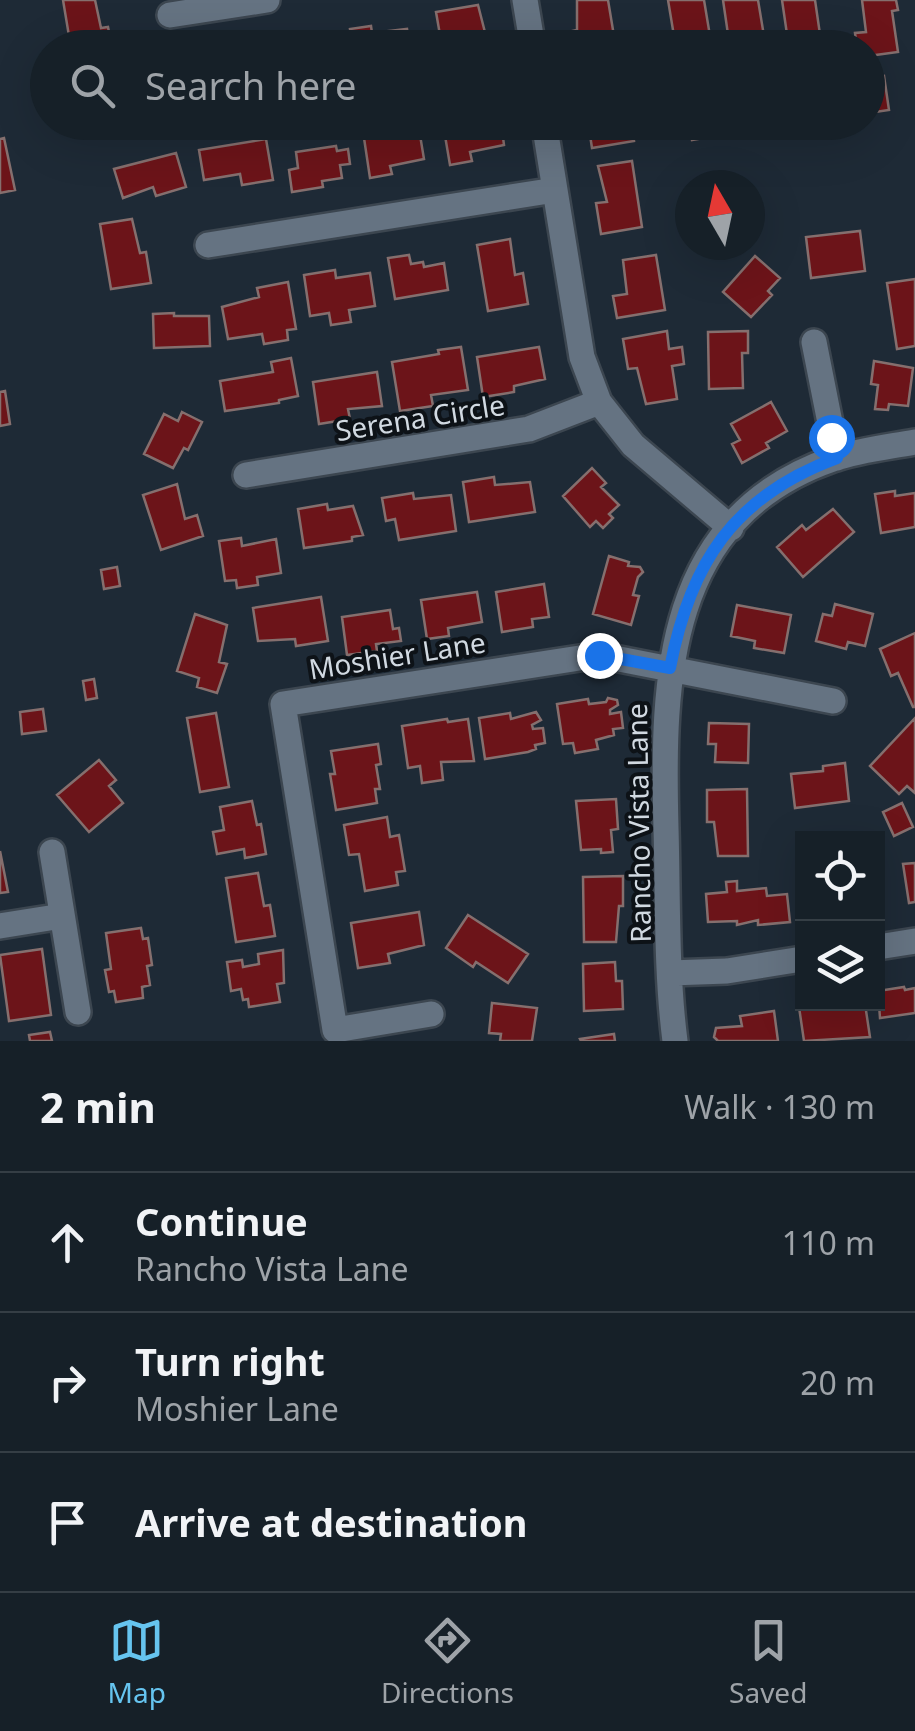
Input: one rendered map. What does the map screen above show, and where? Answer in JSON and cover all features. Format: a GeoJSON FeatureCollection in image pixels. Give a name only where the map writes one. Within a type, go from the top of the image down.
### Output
{"type":"FeatureCollection","features":[{"type":"Feature","properties":{"kind":"street"},"geometry":{"type":"LineString","coordinates":[[170,15],[267,0]]}},
{"type":"Feature","properties":{"kind":"street"},"geometry":{"type":"LineString","coordinates":[[525,0],[529,30]]}},
{"type":"Feature","properties":{"kind":"street"},"geometry":{"type":"LineString","coordinates":[[547,140],[582,357],[599,402],[633,444],[730,528]]}},
{"type":"Feature","properties":{"kind":"street"},"geometry":{"type":"LineString","coordinates":[[208,245],[555,190]]}},
{"type":"Feature","properties":{"kind":"street"},"geometry":{"type":"LineString","coordinates":[[814,342],[837,458]]}},
{"type":"Feature","properties":{"kind":"street","name":"Serena Circle"},"geometry":{"type":"LineString","coordinates":[[246,475],[529,429],[599,402]]}},
{"type":"Feature","properties":{"kind":"street","name":"Rancho Vista Lane"},"geometry":{"type":"LineString","coordinates":[[674,1041],[664,724],[670,668],[688,595],[707,558],[730,528],[780,485],[837,458],[915,442]]}},
{"type":"Feature","properties":{"kind":"street","name":"Moshier Lane"},"geometry":{"type":"LineString","coordinates":[[431,1014],[336,1030],[283,704],[588,656],[611,656],[670,668]]}},
{"type":"Feature","properties":{"kind":"street"},"geometry":{"type":"LineString","coordinates":[[670,668],[834,701]]}},
{"type":"Feature","properties":{"kind":"street"},"geometry":{"type":"LineString","coordinates":[[52,852],[78,1012]]}},
{"type":"Feature","properties":{"kind":"street"},"geometry":{"type":"LineString","coordinates":[[0,926],[62,916]]}},
{"type":"Feature","properties":{"kind":"street"},"geometry":{"type":"LineString","coordinates":[[885,946],[915,941]]}},
{"type":"Feature","properties":{"kind":"street"},"geometry":{"type":"LineString","coordinates":[[670,973],[727,971],[795,960]]}},
{"type":"Feature","properties":{"kind":"building"},"geometry":{"type":"Polygon","coordinates":[[[63,0],[95,0],[101,28],[109,30],[68,30],[63,0]]]}},
{"type":"Feature","properties":{"kind":"building"},"geometry":{"type":"Polygon","coordinates":[[[577,0],[608,0],[613,30],[577,30],[577,0]]]}},
{"type":"Feature","properties":{"kind":"building"},"geometry":{"type":"Polygon","coordinates":[[[668,0],[704,0],[709,30],[673,30],[668,0]]]}},
{"type":"Feature","properties":{"kind":"building"},"geometry":{"type":"Polygon","coordinates":[[[723,0],[758,0],[763,30],[727,30],[723,0]]]}},
{"type":"Feature","properties":{"kind":"building"},"geometry":{"type":"Polygon","coordinates":[[[782,0],[815,0],[819,30],[786,30],[782,0]]]}},
{"type":"Feature","properties":{"kind":"building"},"geometry":{"type":"Polygon","coordinates":[[[862,0],[896,0],[898,10],[892,11],[898,52],[885,54],[885,30],[866,30],[862,0]]]}},
{"type":"Feature","properties":{"kind":"building"},"geometry":{"type":"Polygon","coordinates":[[[478,5],[484,30],[439,30],[436,12],[478,5]]]}},
{"type":"Feature","properties":{"kind":"building"},"geometry":{"type":"Polygon","coordinates":[[[4,138],[15,190],[0,193],[0,139],[4,138]]]}},
{"type":"Feature","properties":{"kind":"building"},"geometry":{"type":"Polygon","coordinates":[[[266,140],[273,180],[242,185],[240,174],[204,180],[199,150],[266,140]]]}},
{"type":"Feature","properties":{"kind":"building"},"geometry":{"type":"Polygon","coordinates":[[[364,140],[421,140],[424,159],[390,166],[392,174],[370,178],[364,140]]]}},
{"type":"Feature","properties":{"kind":"building"},"geometry":{"type":"Polygon","coordinates":[[[446,140],[503,140],[504,145],[470,152],[472,161],[450,165],[446,140]]]}},
{"type":"Feature","properties":{"kind":"building"},"geometry":{"type":"Polygon","coordinates":[[[591,140],[634,140],[634,141],[592,148],[591,140]]]}},
{"type":"Feature","properties":{"kind":"building"},"geometry":{"type":"Polygon","coordinates":[[[336,146],[337,151],[348,149],[350,164],[340,165],[342,178],[322,181],[323,187],[292,192],[289,170],[298,168],[296,152],[336,146]]]}},
{"type":"Feature","properties":{"kind":"building"},"geometry":{"type":"Polygon","coordinates":[[[176,153],[186,187],[156,196],[153,187],[123,198],[114,169],[176,153]]]}},
{"type":"Feature","properties":{"kind":"building"},"geometry":{"type":"Polygon","coordinates":[[[632,161],[642,227],[601,234],[596,203],[607,202],[598,166],[632,161]]]}},
{"type":"Feature","properties":{"kind":"building"},"geometry":{"type":"Polygon","coordinates":[[[132,219],[140,253],[146,252],[151,283],[111,289],[100,224],[132,219]]]}},
{"type":"Feature","properties":{"kind":"building"},"geometry":{"type":"Polygon","coordinates":[[[860,231],[865,271],[811,278],[806,237],[860,231]]]}},
{"type":"Feature","properties":{"kind":"building"},"geometry":{"type":"Polygon","coordinates":[[[510,239],[515,275],[523,273],[528,304],[488,311],[477,245],[510,239]]]}},
{"type":"Feature","properties":{"kind":"building"},"geometry":{"type":"Polygon","coordinates":[[[409,255],[411,264],[423,262],[424,267],[444,263],[448,290],[395,299],[388,258],[409,255]]]}},
{"type":"Feature","properties":{"kind":"building"},"geometry":{"type":"Polygon","coordinates":[[[656,255],[665,310],[617,318],[613,296],[627,294],[623,260],[656,255]]]}},
{"type":"Feature","properties":{"kind":"building"},"geometry":{"type":"Polygon","coordinates":[[[751,260],[760,260],[780,278],[768,291],[772,295],[751,317],[723,292],[751,260]]]}},
{"type":"Feature","properties":{"kind":"building"},"geometry":{"type":"Polygon","coordinates":[[[335,270],[336,278],[370,273],[375,306],[349,310],[351,322],[331,325],[329,313],[310,316],[304,275],[335,270]]]}},
{"type":"Feature","properties":{"kind":"building"},"geometry":{"type":"Polygon","coordinates":[[[915,279],[915,346],[897,349],[887,283],[915,279]]]}},
{"type":"Feature","properties":{"kind":"building"},"geometry":{"type":"Polygon","coordinates":[[[288,282],[296,329],[287,330],[288,340],[264,344],[262,334],[228,339],[222,307],[259,297],[257,288],[288,282]]]}},
{"type":"Feature","properties":{"kind":"building"},"geometry":{"type":"Polygon","coordinates":[[[153,314],[209,316],[210,346],[154,348],[153,314]]]}},
{"type":"Feature","properties":{"kind":"building"},"geometry":{"type":"Polygon","coordinates":[[[667,331],[669,349],[682,347],[684,364],[672,366],[677,399],[646,404],[637,368],[628,369],[623,339],[667,331]]]}},
{"type":"Feature","properties":{"kind":"building"},"geometry":{"type":"Polygon","coordinates":[[[748,331],[748,353],[742,353],[743,388],[709,389],[708,332],[748,331]]]}},
{"type":"Feature","properties":{"kind":"building"},"geometry":{"type":"Polygon","coordinates":[[[461,347],[468,390],[431,395],[433,406],[400,411],[392,362],[461,347]]]}},
{"type":"Feature","properties":{"kind":"building"},"geometry":{"type":"Polygon","coordinates":[[[539,347],[545,379],[514,386],[514,392],[483,397],[477,357],[539,347]]]}},
{"type":"Feature","properties":{"kind":"building"},"geometry":{"type":"Polygon","coordinates":[[[291,358],[298,396],[279,403],[225,411],[220,381],[273,372],[271,362],[291,358]]]}},
{"type":"Feature","properties":{"kind":"building"},"geometry":{"type":"Polygon","coordinates":[[[874,361],[913,368],[908,406],[889,404],[888,410],[875,409],[878,385],[871,384],[874,361]]]}},
{"type":"Feature","properties":{"kind":"building"},"geometry":{"type":"Polygon","coordinates":[[[377,372],[382,406],[348,409],[350,419],[319,424],[313,382],[377,372]]]}},
{"type":"Feature","properties":{"kind":"building"},"geometry":{"type":"Polygon","coordinates":[[[5,391],[10,424],[0,426],[0,392],[5,391]]]}},
{"type":"Feature","properties":{"kind":"building"},"geometry":{"type":"Polygon","coordinates":[[[771,402],[787,431],[766,443],[769,448],[742,463],[732,444],[740,440],[731,424],[771,402]]]}},
{"type":"Feature","properties":{"kind":"building"},"geometry":{"type":"Polygon","coordinates":[[[182,412],[202,422],[188,450],[184,448],[173,468],[144,454],[164,414],[178,421],[182,412]]]}},
{"type":"Feature","properties":{"kind":"building"},"geometry":{"type":"Polygon","coordinates":[[[592,468],[606,483],[601,487],[619,505],[609,514],[613,518],[603,528],[596,521],[590,527],[563,496],[592,468]]]}},
{"type":"Feature","properties":{"kind":"building"},"geometry":{"type":"Polygon","coordinates":[[[494,477],[495,485],[530,482],[535,512],[469,522],[463,482],[494,477]]]}},
{"type":"Feature","properties":{"kind":"building"},"geometry":{"type":"Polygon","coordinates":[[[177,484],[185,519],[197,515],[203,536],[161,550],[143,495],[177,484]]]}},
{"type":"Feature","properties":{"kind":"building"},"geometry":{"type":"Polygon","coordinates":[[[895,491],[895,496],[915,493],[915,527],[881,533],[875,494],[895,491]]]}},
{"type":"Feature","properties":{"kind":"building"},"geometry":{"type":"Polygon","coordinates":[[[413,493],[414,499],[451,495],[456,531],[399,540],[395,519],[386,521],[382,498],[413,493]]]}},
{"type":"Feature","properties":{"kind":"building"},"geometry":{"type":"Polygon","coordinates":[[[327,504],[328,510],[353,506],[363,535],[352,537],[352,541],[304,548],[298,509],[327,504]]]}},
{"type":"Feature","properties":{"kind":"building"},"geometry":{"type":"Polygon","coordinates":[[[833,509],[854,532],[803,577],[777,547],[802,525],[806,530],[833,509]]]}},
{"type":"Feature","properties":{"kind":"building"},"geometry":{"type":"Polygon","coordinates":[[[241,538],[242,546],[276,539],[281,573],[257,577],[258,585],[237,588],[236,580],[225,581],[219,541],[241,538]]]}},
{"type":"Feature","properties":{"kind":"building"},"geometry":{"type":"Polygon","coordinates":[[[609,556],[629,562],[628,566],[640,567],[643,572],[633,595],[639,596],[631,625],[593,614],[609,556]]]}},
{"type":"Feature","properties":{"kind":"building"},"geometry":{"type":"Polygon","coordinates":[[[117,567],[120,586],[104,589],[101,570],[117,567]]]}},
{"type":"Feature","properties":{"kind":"building"},"geometry":{"type":"Polygon","coordinates":[[[544,584],[549,617],[532,619],[533,627],[502,632],[496,592],[544,584]]]}},
{"type":"Feature","properties":{"kind":"building"},"geometry":{"type":"Polygon","coordinates":[[[477,592],[482,622],[448,628],[449,636],[427,639],[421,600],[477,592]]]}},
{"type":"Feature","properties":{"kind":"building"},"geometry":{"type":"Polygon","coordinates":[[[321,597],[328,641],[296,646],[295,639],[258,641],[253,608],[321,597]]]}},
{"type":"Feature","properties":{"kind":"building"},"geometry":{"type":"Polygon","coordinates":[[[835,604],[873,614],[865,646],[848,642],[846,649],[816,641],[823,614],[832,616],[835,604]]]}},
{"type":"Feature","properties":{"kind":"building"},"geometry":{"type":"Polygon","coordinates":[[[737,605],[791,615],[784,653],[754,648],[755,641],[731,636],[737,605]]]}},
{"type":"Feature","properties":{"kind":"building"},"geometry":{"type":"Polygon","coordinates":[[[390,610],[393,629],[399,628],[401,641],[376,644],[377,651],[347,655],[342,617],[390,610]]]}},
{"type":"Feature","properties":{"kind":"building"},"geometry":{"type":"Polygon","coordinates":[[[195,614],[227,625],[219,662],[227,664],[217,693],[197,687],[199,678],[177,671],[195,614]]]}},
{"type":"Feature","properties":{"kind":"building"},"geometry":{"type":"Polygon","coordinates":[[[915,633],[913,707],[898,673],[891,676],[880,649],[915,633]]]}},
{"type":"Feature","properties":{"kind":"building"},"geometry":{"type":"Polygon","coordinates":[[[94,679],[97,698],[86,700],[83,681],[94,679]]]}},
{"type":"Feature","properties":{"kind":"building"},"geometry":{"type":"Polygon","coordinates":[[[608,698],[617,700],[618,705],[610,714],[621,712],[623,728],[613,729],[614,735],[596,740],[598,749],[575,753],[573,743],[563,744],[557,704],[588,699],[589,704],[606,702],[608,698]]]}},
{"type":"Feature","properties":{"kind":"building"},"geometry":{"type":"Polygon","coordinates":[[[43,709],[46,731],[22,734],[20,712],[43,709]]]}},
{"type":"Feature","properties":{"kind":"building"},"geometry":{"type":"Polygon","coordinates":[[[536,712],[541,720],[532,725],[533,729],[543,728],[545,743],[528,752],[485,759],[479,718],[510,713],[511,719],[536,712]]]}},
{"type":"Feature","properties":{"kind":"building"},"geometry":{"type":"Polygon","coordinates":[[[216,713],[229,787],[200,792],[187,718],[216,713]]]}},
{"type":"Feature","properties":{"kind":"building"},"geometry":{"type":"Polygon","coordinates":[[[915,718],[915,793],[907,786],[899,794],[870,766],[915,718]]]}},
{"type":"Feature","properties":{"kind":"building"},"geometry":{"type":"Polygon","coordinates":[[[468,719],[474,761],[441,762],[443,780],[422,783],[420,766],[408,768],[402,726],[468,719]]]}},
{"type":"Feature","properties":{"kind":"building"},"geometry":{"type":"Polygon","coordinates":[[[709,723],[749,724],[748,763],[715,762],[716,744],[708,744],[709,723]]]}},
{"type":"Feature","properties":{"kind":"building"},"geometry":{"type":"Polygon","coordinates":[[[378,744],[381,764],[376,765],[380,789],[375,789],[377,803],[336,810],[331,751],[378,744]]]}},
{"type":"Feature","properties":{"kind":"building"},"geometry":{"type":"Polygon","coordinates":[[[99,760],[116,780],[109,786],[123,803],[89,832],[57,795],[99,760]]]}},
{"type":"Feature","properties":{"kind":"building"},"geometry":{"type":"Polygon","coordinates":[[[845,763],[849,801],[795,808],[791,774],[823,771],[823,766],[845,763]]]}},
{"type":"Feature","properties":{"kind":"building"},"geometry":{"type":"Polygon","coordinates":[[[747,789],[748,856],[718,856],[714,822],[707,822],[707,790],[747,789]]]}},
{"type":"Feature","properties":{"kind":"building"},"geometry":{"type":"Polygon","coordinates":[[[616,799],[618,829],[611,830],[613,852],[581,850],[576,801],[616,799]]]}},
{"type":"Feature","properties":{"kind":"building"},"geometry":{"type":"Polygon","coordinates":[[[252,801],[266,854],[245,858],[244,849],[217,854],[213,832],[224,830],[220,807],[252,801]]]}},
{"type":"Feature","properties":{"kind":"building"},"geometry":{"type":"Polygon","coordinates":[[[902,803],[913,827],[894,836],[883,812],[902,803]]]}},
{"type":"Feature","properties":{"kind":"building"},"geometry":{"type":"Polygon","coordinates":[[[387,817],[390,837],[399,835],[405,871],[396,872],[398,885],[365,891],[359,854],[349,855],[344,825],[387,817]]]}},
{"type":"Feature","properties":{"kind":"building"},"geometry":{"type":"Polygon","coordinates":[[[0,851],[8,892],[0,893],[0,851]]]}},
{"type":"Feature","properties":{"kind":"building"},"geometry":{"type":"Polygon","coordinates":[[[915,863],[915,902],[909,903],[903,864],[915,863]]]}},
{"type":"Feature","properties":{"kind":"building"},"geometry":{"type":"Polygon","coordinates":[[[258,873],[264,906],[270,905],[275,936],[236,942],[226,878],[258,873]]]}},
{"type":"Feature","properties":{"kind":"building"},"geometry":{"type":"Polygon","coordinates":[[[623,876],[623,906],[619,906],[616,942],[584,942],[583,877],[623,876]]]}},
{"type":"Feature","properties":{"kind":"building"},"geometry":{"type":"Polygon","coordinates":[[[737,881],[737,891],[766,888],[767,896],[787,894],[790,922],[708,922],[706,894],[727,892],[726,882],[737,881]]]}},
{"type":"Feature","properties":{"kind":"building"},"geometry":{"type":"Polygon","coordinates":[[[419,912],[424,945],[388,954],[390,963],[358,968],[351,923],[419,912]]]}},
{"type":"Feature","properties":{"kind":"building"},"geometry":{"type":"Polygon","coordinates":[[[468,915],[528,954],[508,983],[476,962],[473,967],[446,948],[468,915]]]}},
{"type":"Feature","properties":{"kind":"building"},"geometry":{"type":"Polygon","coordinates":[[[141,928],[143,939],[148,938],[150,985],[142,987],[143,998],[116,1002],[114,991],[109,992],[105,970],[111,969],[106,933],[141,928]]]}},
{"type":"Feature","properties":{"kind":"building"},"geometry":{"type":"Polygon","coordinates":[[[42,949],[51,1015],[9,1021],[0,955],[42,949]]]}},
{"type":"Feature","properties":{"kind":"building"},"geometry":{"type":"Polygon","coordinates":[[[283,950],[284,983],[277,984],[280,1002],[249,1007],[241,989],[231,991],[227,962],[242,960],[243,967],[259,964],[258,954],[283,950]]]}},
{"type":"Feature","properties":{"kind":"building"},"geometry":{"type":"Polygon","coordinates":[[[615,962],[616,981],[622,981],[623,1009],[584,1011],[583,964],[615,962]]]}},
{"type":"Feature","properties":{"kind":"building"},"geometry":{"type":"Polygon","coordinates":[[[915,988],[915,1013],[880,1018],[879,1011],[885,1011],[885,990],[915,988]]]}},
{"type":"Feature","properties":{"kind":"building"},"geometry":{"type":"Polygon","coordinates":[[[492,1003],[537,1008],[532,1041],[500,1041],[501,1034],[489,1033],[492,1003]]]}},
{"type":"Feature","properties":{"kind":"building"},"geometry":{"type":"Polygon","coordinates":[[[774,1011],[778,1041],[718,1041],[714,1037],[716,1028],[742,1026],[740,1016],[774,1011]]]}},
{"type":"Feature","properties":{"kind":"building"},"geometry":{"type":"Polygon","coordinates":[[[800,1011],[866,1011],[870,1037],[804,1041],[800,1011]]]}},
{"type":"Feature","properties":{"kind":"building"},"geometry":{"type":"Polygon","coordinates":[[[50,1032],[52,1041],[30,1041],[29,1035],[50,1032]]]}},
{"type":"Feature","properties":{"kind":"building"},"geometry":{"type":"Polygon","coordinates":[[[614,1034],[615,1041],[580,1039],[614,1034]]]}},
{"type":"Feature","properties":{"kind":"route"},"geometry":{"type":"LineString","coordinates":[[599,655],[670,668],[688,595],[718,542],[771,490],[837,458],[831,437]]}}]}
